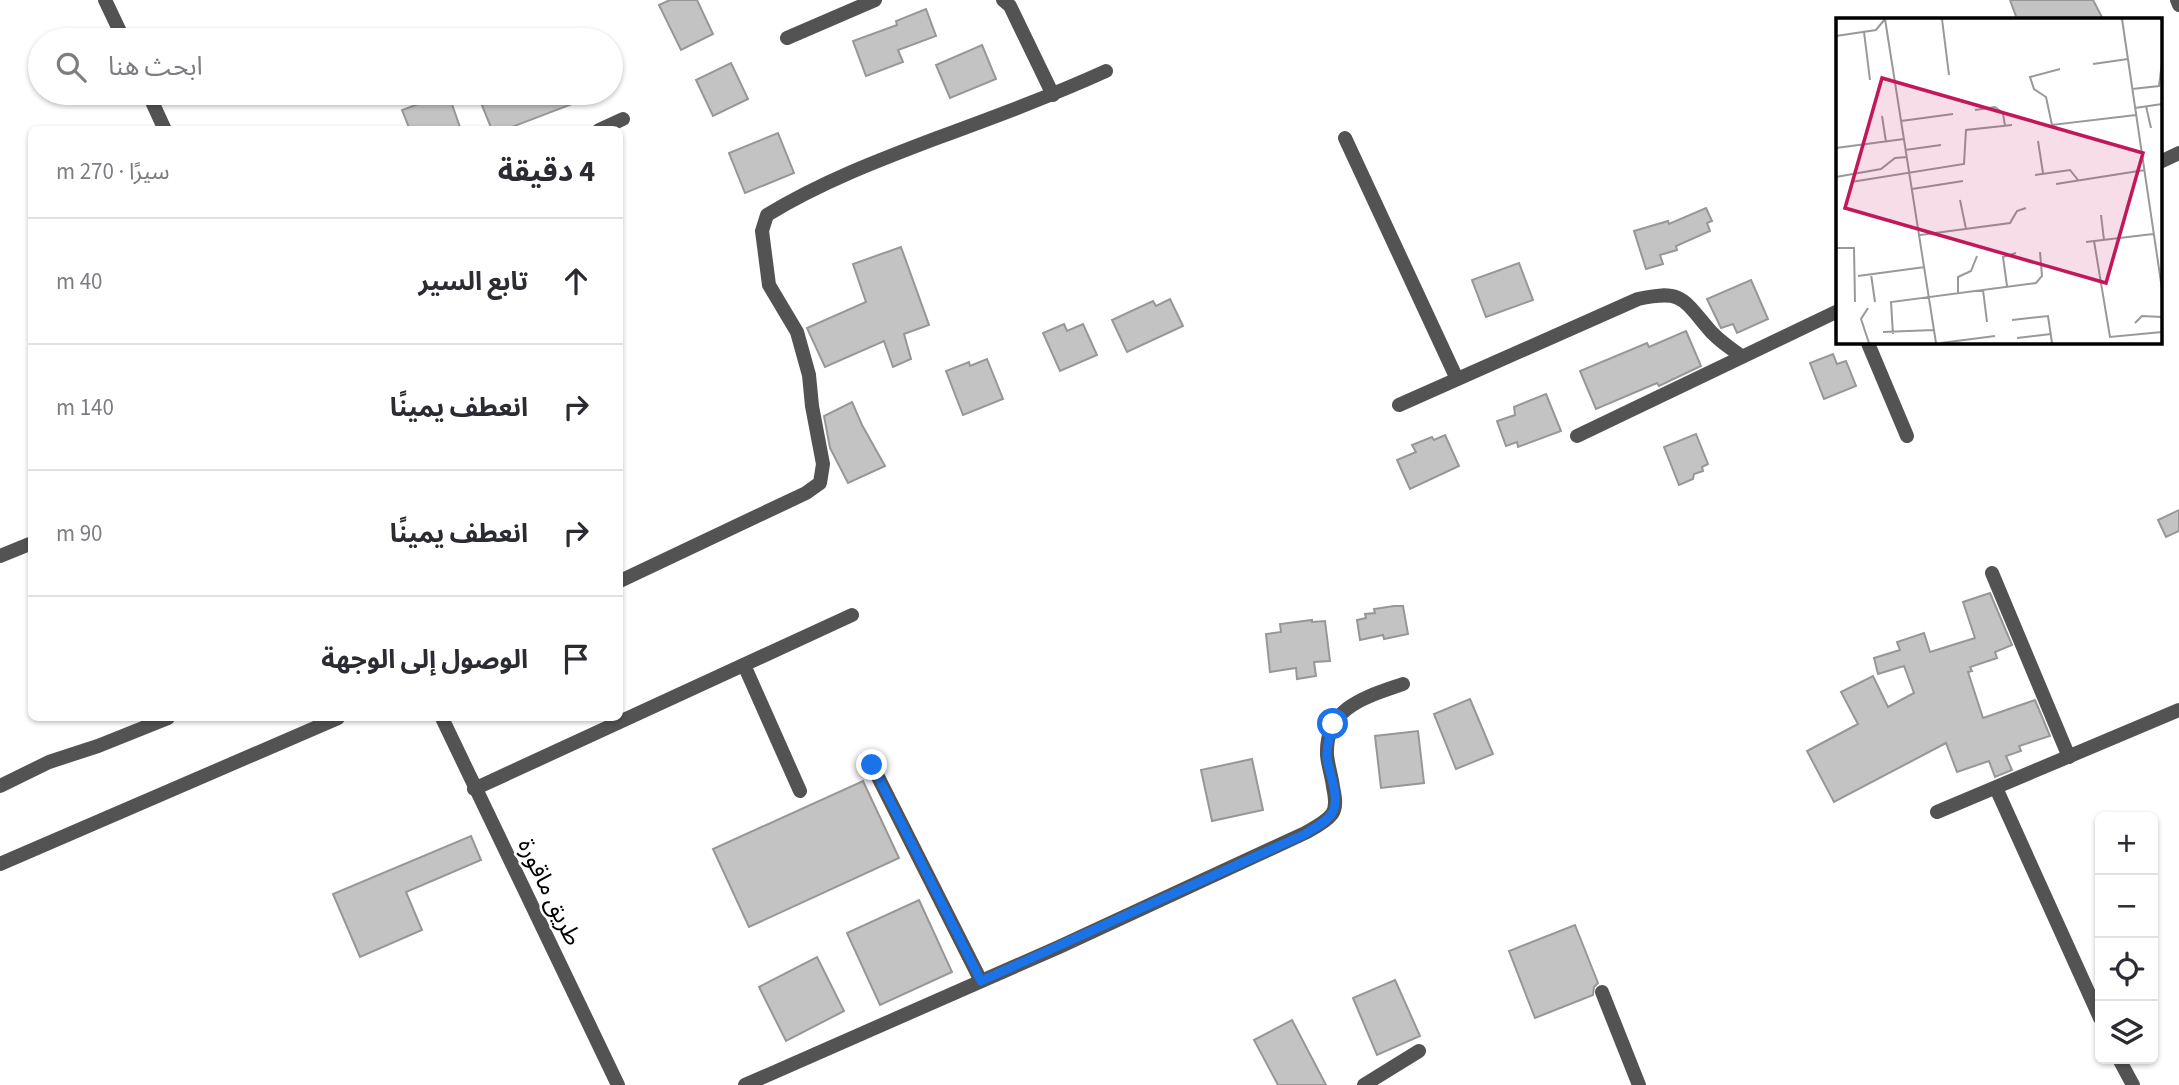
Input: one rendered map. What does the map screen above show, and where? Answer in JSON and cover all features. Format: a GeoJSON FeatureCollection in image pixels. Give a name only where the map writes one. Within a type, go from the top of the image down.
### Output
{"type":"FeatureCollection","features":[{"type":"Feature","properties":{"kind":"street"},"geometry":{"type":"LineString","coordinates":[[105,0],[118,28]]}},
{"type":"Feature","properties":{"kind":"street"},"geometry":{"type":"LineString","coordinates":[[787,38],[875,0]]}},
{"type":"Feature","properties":{"kind":"street"},"geometry":{"type":"LineString","coordinates":[[1003,0],[1010,6],[1053,95]]}},
{"type":"Feature","properties":{"kind":"street"},"geometry":{"type":"LineString","coordinates":[[623,580],[806,493],[820,483],[823,464],[809,374],[797,332],[769,285],[762,231],[767,215],[855,170],[1053,95],[1106,71]]}},
{"type":"Feature","properties":{"kind":"street"},"geometry":{"type":"LineString","coordinates":[[153,105],[162,126]]}},
{"type":"Feature","properties":{"kind":"street"},"geometry":{"type":"LineString","coordinates":[[608,126],[623,119]]}},
{"type":"Feature","properties":{"kind":"street"},"geometry":{"type":"LineString","coordinates":[[1345,138],[1457,379]]}},
{"type":"Feature","properties":{"kind":"street"},"geometry":{"type":"LineString","coordinates":[[2162,161],[2179,153]]}},
{"type":"Feature","properties":{"kind":"street"},"geometry":{"type":"LineString","coordinates":[[1399,405],[1638,299],[1657,295],[1684,299],[1709,330],[1741,356]]}},
{"type":"Feature","properties":{"kind":"street"},"geometry":{"type":"LineString","coordinates":[[1577,436],[1836,312]]}},
{"type":"Feature","properties":{"kind":"street"},"geometry":{"type":"LineString","coordinates":[[1868,343],[1907,436]]}},
{"type":"Feature","properties":{"kind":"street"},"geometry":{"type":"LineString","coordinates":[[0,556],[28,545]]}},
{"type":"Feature","properties":{"kind":"street"},"geometry":{"type":"LineString","coordinates":[[1992,573],[2069,757]]}},
{"type":"Feature","properties":{"kind":"street"},"geometry":{"type":"LineString","coordinates":[[623,721],[852,615]]}},
{"type":"Feature","properties":{"kind":"street"},"geometry":{"type":"LineString","coordinates":[[744,665],[800,791]]}},
{"type":"Feature","properties":{"kind":"street"},"geometry":{"type":"LineString","coordinates":[[745,1085],[1305,834],[1332,814],[1335,804],[1327,757],[1333,724],[1342,712],[1357,701],[1403,684]]}},
{"type":"Feature","properties":{"kind":"street"},"geometry":{"type":"LineString","coordinates":[[1937,812],[2179,710]]}},
{"type":"Feature","properties":{"kind":"street"},"geometry":{"type":"LineString","coordinates":[[0,786],[49,762],[160,721]]}},
{"type":"Feature","properties":{"kind":"street"},"geometry":{"type":"LineString","coordinates":[[0,864],[331,721]]}},
{"type":"Feature","properties":{"kind":"street","name":"طريق ماقورة"},"geometry":{"type":"LineString","coordinates":[[443,721],[618,1085]]}},
{"type":"Feature","properties":{"kind":"street"},"geometry":{"type":"LineString","coordinates":[[474,789],[622,721]]}},
{"type":"Feature","properties":{"kind":"street"},"geometry":{"type":"LineString","coordinates":[[872,765],[981,981]]}},
{"type":"Feature","properties":{"kind":"street"},"geometry":{"type":"LineString","coordinates":[[1996,788],[2095,1007]]}},
{"type":"Feature","properties":{"kind":"street"},"geometry":{"type":"LineString","coordinates":[[1602,992],[1639,1085]]}},
{"type":"Feature","properties":{"kind":"street"},"geometry":{"type":"LineString","coordinates":[[1364,1085],[1419,1051]]}},
{"type":"Feature","properties":{"kind":"street"},"geometry":{"type":"LineString","coordinates":[[2122,1064],[2133,1085]]}},
{"type":"Feature","properties":{"kind":"building"},"geometry":{"type":"Polygon","coordinates":[[[670,0],[697,0],[713,34],[681,50],[659,5],[670,0]]]}},
{"type":"Feature","properties":{"kind":"building"},"geometry":{"type":"Polygon","coordinates":[[[2010,0],[2093,0],[2102,18],[2017,18],[2010,0]]]}},
{"type":"Feature","properties":{"kind":"building"},"geometry":{"type":"Polygon","coordinates":[[[926,9],[936,36],[898,50],[903,62],[866,76],[853,41],[897,25],[896,21],[926,9]]]}},
{"type":"Feature","properties":{"kind":"building"},"geometry":{"type":"Polygon","coordinates":[[[982,45],[996,79],[950,98],[936,65],[982,45]]]}},
{"type":"Feature","properties":{"kind":"building"},"geometry":{"type":"Polygon","coordinates":[[[731,63],[748,99],[713,116],[696,80],[731,63]]]}},
{"type":"Feature","properties":{"kind":"building"},"geometry":{"type":"Polygon","coordinates":[[[416,105],[452,105],[460,126],[408,126],[402,110],[416,105]]]}},
{"type":"Feature","properties":{"kind":"building"},"geometry":{"type":"Polygon","coordinates":[[[482,105],[569,105],[514,126],[490,126],[482,105]]]}},
{"type":"Feature","properties":{"kind":"building"},"geometry":{"type":"Polygon","coordinates":[[[778,133],[794,173],[745,193],[729,153],[778,133]]]}},
{"type":"Feature","properties":{"kind":"building"},"geometry":{"type":"Polygon","coordinates":[[[1706,208],[1712,221],[1707,223],[1710,231],[1676,246],[1677,250],[1660,255],[1663,264],[1646,269],[1634,231],[1668,221],[1669,224],[1706,208]]]}},
{"type":"Feature","properties":{"kind":"building"},"geometry":{"type":"Polygon","coordinates":[[[901,247],[929,325],[904,334],[911,359],[893,367],[884,341],[825,367],[807,328],[866,302],[853,264],[901,247]]]}},
{"type":"Feature","properties":{"kind":"building"},"geometry":{"type":"Polygon","coordinates":[[[1519,263],[1533,300],[1486,317],[1472,280],[1519,263]]]}},
{"type":"Feature","properties":{"kind":"building"},"geometry":{"type":"Polygon","coordinates":[[[1751,280],[1768,319],[1737,333],[1733,324],[1721,328],[1707,299],[1751,280]]]}},
{"type":"Feature","properties":{"kind":"building"},"geometry":{"type":"Polygon","coordinates":[[[1170,299],[1183,326],[1127,352],[1112,320],[1153,301],[1156,306],[1170,299]]]}},
{"type":"Feature","properties":{"kind":"building"},"geometry":{"type":"Polygon","coordinates":[[[1064,324],[1067,331],[1083,324],[1097,355],[1060,371],[1043,333],[1064,324]]]}},
{"type":"Feature","properties":{"kind":"building"},"geometry":{"type":"Polygon","coordinates":[[[1686,331],[1701,366],[1659,386],[1657,383],[1596,409],[1580,371],[1647,343],[1649,347],[1686,331]]]}},
{"type":"Feature","properties":{"kind":"building"},"geometry":{"type":"Polygon","coordinates":[[[1833,354],[1837,364],[1846,361],[1856,386],[1824,399],[1810,363],[1833,354]]]}},
{"type":"Feature","properties":{"kind":"building"},"geometry":{"type":"Polygon","coordinates":[[[987,359],[1003,399],[963,415],[946,371],[969,362],[970,366],[987,359]]]}},
{"type":"Feature","properties":{"kind":"building"},"geometry":{"type":"Polygon","coordinates":[[[1546,394],[1561,431],[1518,447],[1517,442],[1506,446],[1497,421],[1515,415],[1514,407],[1546,394]]]}},
{"type":"Feature","properties":{"kind":"building"},"geometry":{"type":"Polygon","coordinates":[[[852,402],[885,466],[848,483],[830,448],[824,416],[852,402]]]}},
{"type":"Feature","properties":{"kind":"building"},"geometry":{"type":"Polygon","coordinates":[[[1696,434],[1708,464],[1702,467],[1703,471],[1694,474],[1693,479],[1679,485],[1664,447],[1696,434]]]}},
{"type":"Feature","properties":{"kind":"building"},"geometry":{"type":"Polygon","coordinates":[[[1445,435],[1459,466],[1410,489],[1397,460],[1416,452],[1412,445],[1445,435]]]}},
{"type":"Feature","properties":{"kind":"building"},"geometry":{"type":"Polygon","coordinates":[[[2179,510],[2179,531],[2166,537],[2158,520],[2179,510]]]}},
{"type":"Feature","properties":{"kind":"building"},"geometry":{"type":"Polygon","coordinates":[[[1990,593],[2012,645],[1995,652],[1997,658],[1970,667],[1972,671],[1968,672],[1983,718],[2035,700],[2050,736],[2019,746],[2021,751],[2006,756],[2012,770],[1995,777],[1989,761],[1957,772],[1946,743],[1834,802],[1807,751],[1858,724],[1841,692],[1873,676],[1888,707],[1914,693],[1904,666],[1878,674],[1874,658],[1900,650],[1897,642],[1924,633],[1930,652],[1975,638],[1963,602],[1990,593]]]}},
{"type":"Feature","properties":{"kind":"building"},"geometry":{"type":"Polygon","coordinates":[[[1403,606],[1408,634],[1384,639],[1383,635],[1360,640],[1357,620],[1366,618],[1365,614],[1375,613],[1374,609],[1403,606]]]}},
{"type":"Feature","properties":{"kind":"building"},"geometry":{"type":"Polygon","coordinates":[[[1325,621],[1330,661],[1314,662],[1316,676],[1297,679],[1296,668],[1270,672],[1266,634],[1281,632],[1280,624],[1325,621]]]}},
{"type":"Feature","properties":{"kind":"building"},"geometry":{"type":"Polygon","coordinates":[[[1470,699],[1493,754],[1456,769],[1434,714],[1470,699]]]}},
{"type":"Feature","properties":{"kind":"building"},"geometry":{"type":"Polygon","coordinates":[[[1418,731],[1424,783],[1381,788],[1375,736],[1418,731]]]}},
{"type":"Feature","properties":{"kind":"building"},"geometry":{"type":"Polygon","coordinates":[[[1252,759],[1263,810],[1212,821],[1201,770],[1252,759]]]}},
{"type":"Feature","properties":{"kind":"building"},"geometry":{"type":"Polygon","coordinates":[[[863,781],[899,858],[749,927],[713,849],[863,781]]]}},
{"type":"Feature","properties":{"kind":"building"},"geometry":{"type":"Polygon","coordinates":[[[471,836],[481,860],[406,892],[422,930],[360,957],[333,894],[471,836]]]}},
{"type":"Feature","properties":{"kind":"building"},"geometry":{"type":"Polygon","coordinates":[[[919,900],[952,972],[880,1005],[847,933],[919,900]]]}},
{"type":"Feature","properties":{"kind":"building"},"geometry":{"type":"Polygon","coordinates":[[[1575,925],[1598,983],[1594,987],[1593,995],[1535,1018],[1509,951],[1575,925]]]}},
{"type":"Feature","properties":{"kind":"building"},"geometry":{"type":"Polygon","coordinates":[[[817,957],[844,1011],[786,1041],[759,987],[817,957]]]}},
{"type":"Feature","properties":{"kind":"building"},"geometry":{"type":"Polygon","coordinates":[[[1395,980],[1420,1036],[1377,1055],[1353,998],[1395,980]]]}},
{"type":"Feature","properties":{"kind":"building"},"geometry":{"type":"Polygon","coordinates":[[[1292,1020],[1326,1085],[1278,1085],[1254,1040],[1292,1020]]]}},
{"type":"Feature","properties":{"kind":"route"},"geometry":{"type":"LineString","coordinates":[[872,765],[981,981],[1305,834],[1321,823],[1332,814],[1335,804],[1327,757],[1333,724]]}}]}
